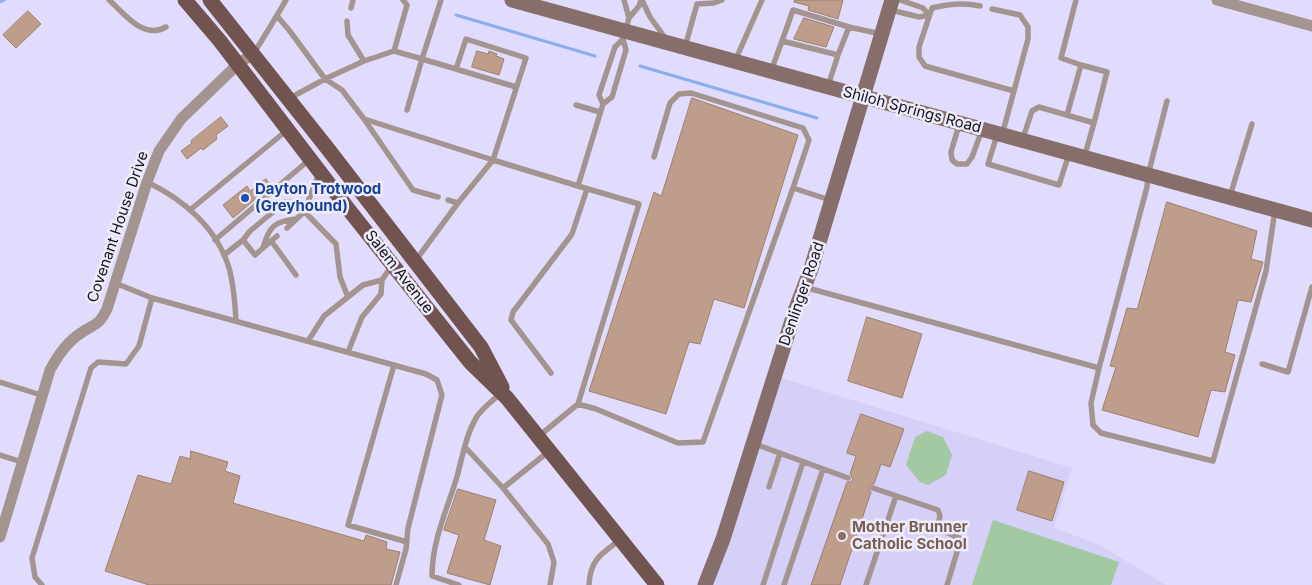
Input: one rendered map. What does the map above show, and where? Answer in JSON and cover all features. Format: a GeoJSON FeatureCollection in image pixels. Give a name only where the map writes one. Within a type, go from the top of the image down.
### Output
{"type":"FeatureCollection","features":[{"type":"Feature","properties":{"kind":"main road","name":"Salem Avenue"},"geometry":{"type":"LineString","coordinates":[[185,0],[470,362],[504,395],[658,585]]}},
{"type":"Feature","properties":{"kind":"main road"},"geometry":{"type":"LineString","coordinates":[[191,0],[214,17],[229,37],[252,54]]}},
{"type":"Feature","properties":{"kind":"main road","name":"Salem Avenue"},"geometry":{"type":"LineString","coordinates":[[210,0],[481,347],[504,395]]}},
{"type":"Feature","properties":{"kind":"main road","name":"Shiloh Springs Road"},"geometry":{"type":"LineString","coordinates":[[512,0],[626,29],[668,43],[1312,220]]}},
{"type":"Feature","properties":{"kind":"main road","name":"Denlinger Road"},"geometry":{"type":"LineString","coordinates":[[705,585],[723,539],[832,201],[881,34],[894,3]]}},
{"type":"Feature","properties":{"kind":"main road"},"geometry":{"type":"LineString","coordinates":[[393,263],[411,279],[449,326],[481,347]]}},
{"type":"Feature","properties":{"kind":"street"},"geometry":{"type":"LineString","coordinates":[[1217,0],[1312,26]]}},
{"type":"Feature","properties":{"kind":"street","name":"Covenant House Drive"},"geometry":{"type":"LineString","coordinates":[[1,531],[50,370],[55,360],[80,333],[94,327],[107,309],[146,182],[159,151],[181,119],[252,54]]}},
{"type":"Feature","properties":{"kind":"lane"},"geometry":{"type":"LineString","coordinates":[[109,0],[146,31],[154,32],[166,27]]}},
{"type":"Feature","properties":{"kind":"lane"},"geometry":{"type":"LineString","coordinates":[[252,54],[286,0]]}},
{"type":"Feature","properties":{"kind":"lane"},"geometry":{"type":"LineString","coordinates":[[351,8],[353,0]]}},
{"type":"Feature","properties":{"kind":"lane"},"geometry":{"type":"LineString","coordinates":[[394,51],[407,5],[403,0]]}},
{"type":"Feature","properties":{"kind":"lane"},"geometry":{"type":"LineString","coordinates":[[407,110],[441,0]]}},
{"type":"Feature","properties":{"kind":"lane"},"geometry":{"type":"LineString","coordinates":[[578,186],[600,112],[603,104],[612,98],[626,50],[624,0]]}},
{"type":"Feature","properties":{"kind":"lane"},"geometry":{"type":"LineString","coordinates":[[603,104],[599,95],[615,47],[642,0]]}},
{"type":"Feature","properties":{"kind":"lane"},"geometry":{"type":"LineString","coordinates":[[642,0],[650,17],[668,43]]}},
{"type":"Feature","properties":{"kind":"lane"},"geometry":{"type":"LineString","coordinates":[[685,47],[697,4],[714,3],[722,0]]}},
{"type":"Feature","properties":{"kind":"lane"},"geometry":{"type":"LineString","coordinates":[[735,61],[762,0]]}},
{"type":"Feature","properties":{"kind":"lane"},"geometry":{"type":"LineString","coordinates":[[1076,0],[1061,58],[1107,72],[1084,158]]}},
{"type":"Feature","properties":{"kind":"lane"},"geometry":{"type":"LineString","coordinates":[[894,3],[919,18],[929,15]]}},
{"type":"Feature","properties":{"kind":"lane"},"geometry":{"type":"LineString","coordinates":[[894,3],[923,8],[929,15]]}},
{"type":"Feature","properties":{"kind":"lane"},"geometry":{"type":"LineString","coordinates":[[980,6],[968,3],[946,4],[932,8],[919,47],[919,57],[925,66],[1014,91]]}},
{"type":"Feature","properties":{"kind":"lane"},"geometry":{"type":"LineString","coordinates":[[960,123],[951,152],[952,160],[958,164],[967,164],[994,132],[1014,91],[1028,39],[1028,27],[1020,15],[992,8]]}},
{"type":"Feature","properties":{"kind":"lane"},"geometry":{"type":"LineString","coordinates":[[771,71],[793,10],[849,27],[881,34]]}},
{"type":"Feature","properties":{"kind":"lane"},"geometry":{"type":"LineString","coordinates":[[276,16],[289,30],[325,79],[342,90],[413,190],[438,197]]}},
{"type":"Feature","properties":{"kind":"lane"},"geometry":{"type":"LineString","coordinates":[[348,21],[348,35],[364,61]]}},
{"type":"Feature","properties":{"kind":"lane"},"geometry":{"type":"LineString","coordinates":[[828,86],[849,27]]}},
{"type":"Feature","properties":{"kind":"lane"},"geometry":{"type":"LineString","coordinates":[[415,262],[458,203],[493,160],[526,58],[466,39],[456,69]]}},
{"type":"Feature","properties":{"kind":"lane"},"geometry":{"type":"LineString","coordinates":[[782,41],[838,55]]}},
{"type":"Feature","properties":{"kind":"lane"},"geometry":{"type":"LineString","coordinates":[[288,99],[364,61],[394,51],[516,87]]}},
{"type":"Feature","properties":{"kind":"lane"},"geometry":{"type":"LineString","coordinates":[[1067,115],[1081,65]]}},
{"type":"Feature","properties":{"kind":"lane"},"geometry":{"type":"LineString","coordinates":[[578,404],[678,443],[703,442],[809,140],[803,128],[691,93],[678,94],[670,104],[654,157]]}},
{"type":"Feature","properties":{"kind":"lane"},"geometry":{"type":"LineString","coordinates":[[1167,101],[1148,176],[1147,187],[1091,403],[1093,425],[1101,433],[1213,461],[1266,271],[1275,210]]}},
{"type":"Feature","properties":{"kind":"lane"},"geometry":{"type":"LineString","coordinates":[[576,105],[600,112]]}},
{"type":"Feature","properties":{"kind":"lane"},"geometry":{"type":"LineString","coordinates":[[1022,140],[1032,111],[1038,107],[1094,123]]}},
{"type":"Feature","properties":{"kind":"lane"},"geometry":{"type":"LineString","coordinates":[[364,119],[639,204],[578,404],[538,436]]}},
{"type":"Feature","properties":{"kind":"lane"},"geometry":{"type":"LineString","coordinates":[[1229,198],[1252,124]]}},
{"type":"Feature","properties":{"kind":"lane"},"geometry":{"type":"LineString","coordinates":[[190,210],[288,130]]}},
{"type":"Feature","properties":{"kind":"lane"},"geometry":{"type":"LineString","coordinates":[[994,132],[988,164],[1059,185],[1069,154]]}},
{"type":"Feature","properties":{"kind":"lane"},"geometry":{"type":"LineString","coordinates":[[287,228],[304,212],[315,165]]}},
{"type":"Feature","properties":{"kind":"lane"},"geometry":{"type":"LineString","coordinates":[[215,240],[315,165]]}},
{"type":"Feature","properties":{"kind":"lane"},"geometry":{"type":"LineString","coordinates":[[146,182],[166,191],[190,210],[203,222],[215,240],[229,268],[234,293],[236,321]]}},
{"type":"Feature","properties":{"kind":"lane"},"geometry":{"type":"LineString","coordinates":[[793,188],[832,201]]}},
{"type":"Feature","properties":{"kind":"lane"},"geometry":{"type":"LineString","coordinates":[[551,373],[511,320],[513,312],[572,234],[587,189]]}},
{"type":"Feature","properties":{"kind":"lane"},"geometry":{"type":"LineString","coordinates":[[448,200],[458,203]]}},
{"type":"Feature","properties":{"kind":"lane"},"geometry":{"type":"LineString","coordinates":[[224,255],[285,202],[296,203],[336,244],[340,277],[348,296]]}},
{"type":"Feature","properties":{"kind":"lane"},"geometry":{"type":"LineString","coordinates":[[264,248],[267,233],[281,221],[297,219]]}},
{"type":"Feature","properties":{"kind":"lane"},"geometry":{"type":"LineString","coordinates":[[243,240],[255,255],[277,236]]}},
{"type":"Feature","properties":{"kind":"lane"},"geometry":{"type":"LineString","coordinates":[[272,242],[296,275]]}},
{"type":"Feature","properties":{"kind":"lane"},"geometry":{"type":"LineString","coordinates":[[348,352],[362,317],[381,294],[382,280],[393,263]]}},
{"type":"Feature","properties":{"kind":"lane"},"geometry":{"type":"LineString","coordinates":[[308,341],[324,316],[348,296],[363,285],[382,280]]}},
{"type":"Feature","properties":{"kind":"lane"},"geometry":{"type":"LineString","coordinates":[[115,283],[152,298],[426,374],[437,380],[442,395],[408,528],[407,542],[396,585]]}},
{"type":"Feature","properties":{"kind":"lane"},"geometry":{"type":"LineString","coordinates":[[1262,364],[1288,372],[1312,286]]}},
{"type":"Feature","properties":{"kind":"lane"},"geometry":{"type":"LineString","coordinates":[[804,287],[1099,368]]}},
{"type":"Feature","properties":{"kind":"lane"},"geometry":{"type":"LineString","coordinates":[[42,585],[35,577],[32,558],[91,368],[98,362],[126,364],[139,346],[152,298]]}},
{"type":"Feature","properties":{"kind":"lane"},"geometry":{"type":"LineString","coordinates":[[394,365],[348,526],[407,542]]}},
{"type":"Feature","properties":{"kind":"lane"},"geometry":{"type":"LineString","coordinates":[[0,382],[41,395]]}},
{"type":"Feature","properties":{"kind":"lane"},"geometry":{"type":"LineString","coordinates":[[459,585],[432,576],[432,562],[439,529],[476,417],[504,395]]}},
{"type":"Feature","properties":{"kind":"lane"},"geometry":{"type":"LineString","coordinates":[[753,443],[848,478]]}},
{"type":"Feature","properties":{"kind":"lane"},"geometry":{"type":"LineString","coordinates":[[466,447],[503,488],[548,544],[554,562],[550,585]]}},
{"type":"Feature","properties":{"kind":"lane"},"geometry":{"type":"LineString","coordinates":[[503,488],[550,451]]}},
{"type":"Feature","properties":{"kind":"lane"},"geometry":{"type":"LineString","coordinates":[[769,487],[780,453]]}},
{"type":"Feature","properties":{"kind":"lane"},"geometry":{"type":"LineString","coordinates":[[0,456],[22,462]]}},
{"type":"Feature","properties":{"kind":"lane"},"geometry":{"type":"LineString","coordinates":[[763,585],[803,462]]}},
{"type":"Feature","properties":{"kind":"lane"},"geometry":{"type":"LineString","coordinates":[[784,585],[823,469]]}},
{"type":"Feature","properties":{"kind":"lane"},"geometry":{"type":"LineString","coordinates":[[873,488],[938,510],[940,516],[937,528],[961,539],[947,585]]}},
{"type":"Feature","properties":{"kind":"lane"},"geometry":{"type":"LineString","coordinates":[[866,585],[896,496]]}},
{"type":"Feature","properties":{"kind":"lane"},"geometry":{"type":"LineString","coordinates":[[589,585],[589,576],[596,558],[621,539]]}},
{"type":"Feature","properties":{"kind":"shaded area"},"geometry":{"type":"Polygon","coordinates":[[[775,376],[1072,468],[1054,528],[1098,544],[1166,585],[705,585],[775,376]]]}},
{"type":"Feature","properties":{"kind":"green space"},"geometry":{"type":"Polygon","coordinates":[[[927,431],[943,437],[952,455],[946,475],[928,485],[920,482],[906,465],[915,437],[927,431]]]}},
{"type":"Feature","properties":{"kind":"green space"},"geometry":{"type":"Polygon","coordinates":[[[993,520],[1119,562],[1111,585],[972,585],[993,520]]]}},
{"type":"Feature","properties":{"kind":"building"},"geometry":{"type":"Polygon","coordinates":[[[795,0],[843,0],[838,19],[808,10],[809,6],[794,2],[795,0]]]}},
{"type":"Feature","properties":{"kind":"building"},"geometry":{"type":"Polygon","coordinates":[[[28,11],[41,24],[16,48],[3,35],[28,11]]]}},
{"type":"Feature","properties":{"kind":"building"},"geometry":{"type":"Polygon","coordinates":[[[804,18],[834,27],[826,47],[794,39],[804,18]]]}},
{"type":"Feature","properties":{"kind":"building"},"geometry":{"type":"Polygon","coordinates":[[[477,51],[488,54],[489,51],[504,59],[499,75],[472,67],[477,51]]]}},
{"type":"Feature","properties":{"kind":"building"},"geometry":{"type":"Polygon","coordinates":[[[692,98],[798,135],[744,308],[714,299],[700,344],[689,342],[666,414],[589,391],[654,192],[661,196],[692,98]]]}},
{"type":"Feature","properties":{"kind":"building"},"geometry":{"type":"Polygon","coordinates":[[[221,117],[228,126],[216,135],[217,139],[187,159],[181,151],[221,117]]]}},
{"type":"Feature","properties":{"kind":"building","name":"Dayton Trotwood (Greyhound)"},"geometry":{"type":"Polygon","coordinates":[[[266,179],[271,186],[233,218],[223,205],[247,186],[250,191],[266,179]]]}},
{"type":"Feature","properties":{"kind":"building"},"geometry":{"type":"Polygon","coordinates":[[[1167,202],[1257,231],[1251,259],[1263,262],[1251,302],[1238,300],[1225,352],[1235,355],[1225,392],[1211,390],[1198,437],[1102,410],[1116,367],[1110,366],[1127,308],[1137,309],[1167,202]]]}},
{"type":"Feature","properties":{"kind":"building"},"geometry":{"type":"Polygon","coordinates":[[[867,317],[922,334],[902,398],[848,381],[867,317]]]}},
{"type":"Feature","properties":{"kind":"building","name":"Mother Brunner Catholic School"},"geometry":{"type":"Polygon","coordinates":[[[861,414],[904,429],[890,467],[881,464],[874,484],[869,486],[871,492],[840,585],[811,585],[847,482],[851,482],[853,479],[850,474],[856,456],[847,453],[861,414]]]}},
{"type":"Feature","properties":{"kind":"building"},"geometry":{"type":"Polygon","coordinates":[[[191,451],[228,462],[225,471],[240,476],[233,503],[364,541],[366,535],[387,542],[386,549],[400,552],[391,585],[149,585],[105,571],[138,475],[171,484],[180,456],[190,459],[191,451]]]}},
{"type":"Feature","properties":{"kind":"building"},"geometry":{"type":"Polygon","coordinates":[[[1029,471],[1064,482],[1052,521],[1017,510],[1029,471]]]}},
{"type":"Feature","properties":{"kind":"building"},"geometry":{"type":"Polygon","coordinates":[[[458,489],[496,500],[484,540],[501,546],[490,585],[447,573],[459,535],[444,530],[458,489]]]}},
{"type":"Feature","properties":{"kind":"waterway"},"geometry":{"type":"LineString","coordinates":[[0,2],[4,0]]}},
{"type":"Feature","properties":{"kind":"waterway"},"geometry":{"type":"LineString","coordinates":[[456,15],[595,56]]}},
{"type":"Feature","properties":{"kind":"waterway"},"geometry":{"type":"LineString","coordinates":[[640,66],[817,118]]}},
{"type":"Feature","properties":{"kind":"place","name":"Dayton Trotwood (Greyhound)"},"geometry":{"type":"Point","coordinates":[245,198]}},
{"type":"Feature","properties":{"kind":"place","name":"Mother Brunner Catholic School"},"geometry":{"type":"Point","coordinates":[842,536]}}]}
